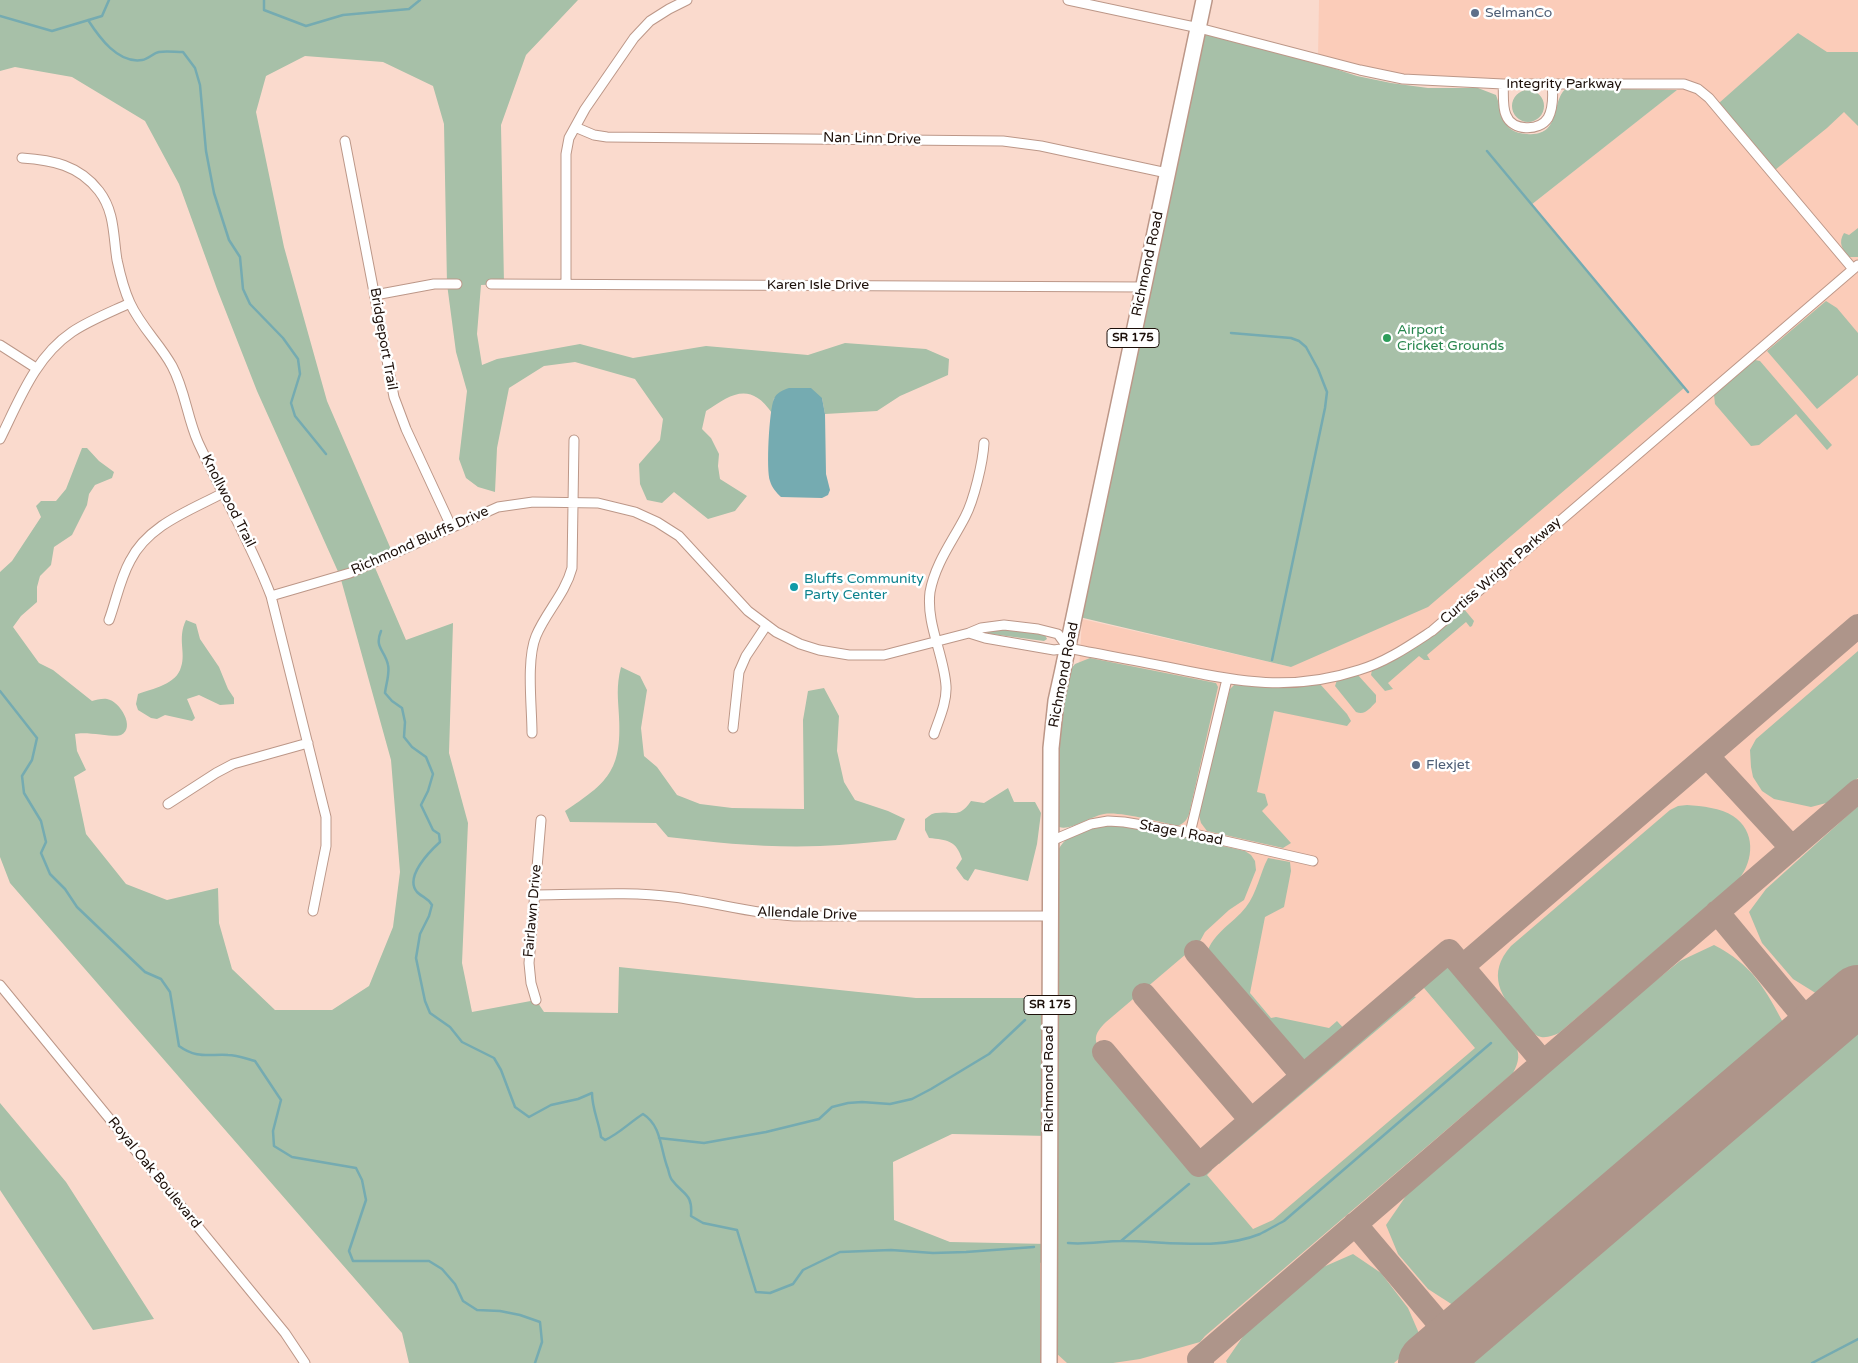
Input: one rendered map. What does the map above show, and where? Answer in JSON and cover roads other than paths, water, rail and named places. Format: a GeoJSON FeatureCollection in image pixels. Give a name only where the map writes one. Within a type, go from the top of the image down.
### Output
{"type":"FeatureCollection","features":[{"type":"Feature","properties":{"kind":"main road","name":"Richmond Road"},"geometry":{"type":"LineString","coordinates":[[1049,1363],[1050,916],[1053,727],[1056,701],[1204,0]]}},
{"type":"Feature","properties":{"kind":"street"},"geometry":{"type":"LineString","coordinates":[[566,284],[566,154],[569,138],[585,108],[634,38],[650,21],[669,8],[687,0]]}},
{"type":"Feature","properties":{"kind":"street","name":"Integrity Parkway"},"geometry":{"type":"LineString","coordinates":[[1068,0],[1199,28],[1360,70],[1403,79],[1503,84],[1684,84],[1698,89],[1709,98],[1856,267]]}},
{"type":"Feature","properties":{"kind":"street"},"geometry":{"type":"LineString","coordinates":[[1503,84],[1506,114],[1511,122],[1520,127],[1530,128],[1540,125],[1548,117],[1553,93],[1552,83]]}},
{"type":"Feature","properties":{"kind":"street","name":"Nan Linn Drive"},"geometry":{"type":"LineString","coordinates":[[575,127],[594,135],[607,137],[1003,140],[1168,173]]}},
{"type":"Feature","properties":{"kind":"street","name":"Bridgeport Trail"},"geometry":{"type":"LineString","coordinates":[[345,141],[394,397],[406,429],[451,526]]}},
{"type":"Feature","properties":{"kind":"street","name":"Knollwood Trail"},"geometry":{"type":"LineString","coordinates":[[22,158],[53,161],[69,166],[86,177],[100,192],[107,204],[112,216],[120,271],[130,303],[176,373],[191,424],[223,493],[253,551],[271,596],[324,805],[327,826],[325,849],[313,911]]}},
{"type":"Feature","properties":{"kind":"street","name":"Curtiss Wright Parkway"},"geometry":{"type":"LineString","coordinates":[[968,633],[985,638],[1054,650],[1068,648],[1227,679],[1279,684],[1324,680],[1361,670],[1389,658],[1432,631],[1856,267]]}},
{"type":"Feature","properties":{"kind":"street"},"geometry":{"type":"LineString","coordinates":[[375,295],[434,284],[457,284]]}},
{"type":"Feature","properties":{"kind":"street","name":"Karen Isle Drive"},"geometry":{"type":"LineString","coordinates":[[492,284],[1144,287]]}},
{"type":"Feature","properties":{"kind":"street"},"geometry":{"type":"LineString","coordinates":[[0,439],[36,368],[52,349],[83,325],[130,303]]}},
{"type":"Feature","properties":{"kind":"street"},"geometry":{"type":"LineString","coordinates":[[0,345],[36,368]]}},
{"type":"Feature","properties":{"kind":"street"},"geometry":{"type":"LineString","coordinates":[[532,733],[532,652],[534,639],[570,577],[573,552],[574,440]]}},
{"type":"Feature","properties":{"kind":"street"},"geometry":{"type":"LineString","coordinates":[[934,734],[946,692],[945,678],[930,605],[932,584],[942,558],[969,508],[984,443]]}},
{"type":"Feature","properties":{"kind":"street"},"geometry":{"type":"LineString","coordinates":[[110,620],[129,562],[144,540],[156,529],[171,520],[223,493]]}},
{"type":"Feature","properties":{"kind":"street","name":"Richmond Bluffs Drive"},"geometry":{"type":"LineString","coordinates":[[271,596],[350,573],[486,510],[505,505],[533,502],[598,503],[622,508],[649,518],[669,529],[694,550],[737,600],[766,626],[800,644],[819,650],[849,655],[884,654],[981,628],[1004,625],[1038,629],[1058,634],[1068,648]]}},
{"type":"Feature","properties":{"kind":"street"},"geometry":{"type":"LineString","coordinates":[[733,728],[739,672],[746,656],[766,626]]}},
{"type":"Feature","properties":{"kind":"street"},"geometry":{"type":"LineString","coordinates":[[1190,834],[1227,679]]}},
{"type":"Feature","properties":{"kind":"street"},"geometry":{"type":"LineString","coordinates":[[168,804],[233,764],[308,743]]}},
{"type":"Feature","properties":{"kind":"street","name":"Fairlawn Drive"},"geometry":{"type":"LineString","coordinates":[[536,1000],[531,983],[529,963],[541,820]]}},
{"type":"Feature","properties":{"kind":"street","name":"Stage I Road"},"geometry":{"type":"LineString","coordinates":[[1051,841],[1091,824],[1108,821],[1124,822],[1190,834],[1313,861]]}},
{"type":"Feature","properties":{"kind":"street","name":"Allendale Drive"},"geometry":{"type":"LineString","coordinates":[[535,895],[656,896],[692,900],[756,913],[794,916],[1050,916]]}},
{"type":"Feature","properties":{"kind":"street","name":"Royal Oak Boulevard"},"geometry":{"type":"LineString","coordinates":[[0,985],[285,1333],[305,1363]]}},
{"type":"Feature","properties":{"kind":"water"},"geometry":{"type":"Polygon","coordinates":[[[789,388],[811,388],[822,398],[825,414],[826,474],[830,490],[828,495],[822,498],[781,497],[770,481],[768,454],[772,405],[776,395],[789,388]]]}},
{"type":"Feature","properties":{"kind":"waterway"},"geometry":{"type":"LineString","coordinates":[[0,16],[52,31],[102,16],[109,0]]}},
{"type":"Feature","properties":{"kind":"waterway"},"geometry":{"type":"LineString","coordinates":[[264,0],[264,10],[306,26],[343,15],[409,9],[420,0]]}},
{"type":"Feature","properties":{"kind":"waterway"},"geometry":{"type":"LineString","coordinates":[[88,20],[110,48],[125,58],[142,60],[159,52],[183,52],[195,68],[200,85],[206,151],[214,193],[229,240],[240,257],[243,289],[250,304],[283,338],[298,359],[300,374],[291,403],[295,416],[326,454]]}},
{"type":"Feature","properties":{"kind":"waterway"},"geometry":{"type":"LineString","coordinates":[[1487,151],[1688,392]]}},
{"type":"Feature","properties":{"kind":"waterway"},"geometry":{"type":"LineString","coordinates":[[1231,333],[1291,338],[1299,341],[1306,347],[1318,369],[1327,392],[1272,660]]}},
{"type":"Feature","properties":{"kind":"waterway"},"geometry":{"type":"LineString","coordinates":[[381,631],[379,645],[387,660],[388,668],[385,693],[402,708],[405,722],[404,737],[412,747],[426,757],[433,774],[421,805],[433,830],[439,834],[440,842],[420,865],[414,879],[414,886],[417,892],[432,905],[420,934],[416,958],[425,1001],[430,1013],[450,1027],[462,1042],[494,1058],[501,1070],[515,1107],[529,1117],[551,1105],[578,1099],[592,1093],[601,1137],[605,1140],[615,1135],[643,1114],[657,1131],[671,1178],[689,1198],[691,1216],[703,1223],[737,1230],[756,1292],[770,1293],[793,1284],[803,1270],[840,1252],[891,1250],[933,1253],[1034,1247]]}},
{"type":"Feature","properties":{"kind":"waterway"},"geometry":{"type":"LineString","coordinates":[[0,691],[37,738],[32,760],[22,776],[24,793],[41,821],[46,842],[41,853],[50,874],[65,889],[77,907],[145,972],[161,979],[170,992],[179,1046],[191,1053],[231,1055],[255,1061],[281,1100],[273,1131],[274,1146],[292,1157],[356,1168],[362,1180],[366,1200],[349,1251],[353,1261],[429,1261],[442,1269],[455,1284],[463,1301],[477,1310],[500,1311],[540,1322],[542,1342],[535,1363]]}},
{"type":"Feature","properties":{"kind":"waterway"},"geometry":{"type":"LineString","coordinates":[[659,1138],[704,1143],[766,1132],[819,1119],[832,1107],[848,1103],[890,1104],[912,1099],[989,1054],[1025,1020]]}},
{"type":"Feature","properties":{"kind":"waterway"},"geometry":{"type":"LineString","coordinates":[[1068,1243],[1122,1241],[1210,1244],[1244,1239],[1260,1234],[1284,1221],[1491,1043]]}},
{"type":"Feature","properties":{"kind":"waterway"},"geometry":{"type":"LineString","coordinates":[[1121,1241],[1189,1184]]}},
{"type":"Feature","properties":{"kind":"waterway"},"geometry":{"type":"LineString","coordinates":[[1812,1363],[1858,1339]]}},
{"type":"Feature","properties":{"kind":"place","name":"SelmanCo"},"geometry":{"type":"Point","coordinates":[1475,13]}},
{"type":"Feature","properties":{"kind":"place","name":"Airport Cricket Grounds"},"geometry":{"type":"Point","coordinates":[1387,338]}},
{"type":"Feature","properties":{"kind":"place","name":"Bluffs Community Party Center"},"geometry":{"type":"Point","coordinates":[794,587]}},
{"type":"Feature","properties":{"kind":"place","name":"Flexjet"},"geometry":{"type":"Point","coordinates":[1416,765]}}]}
